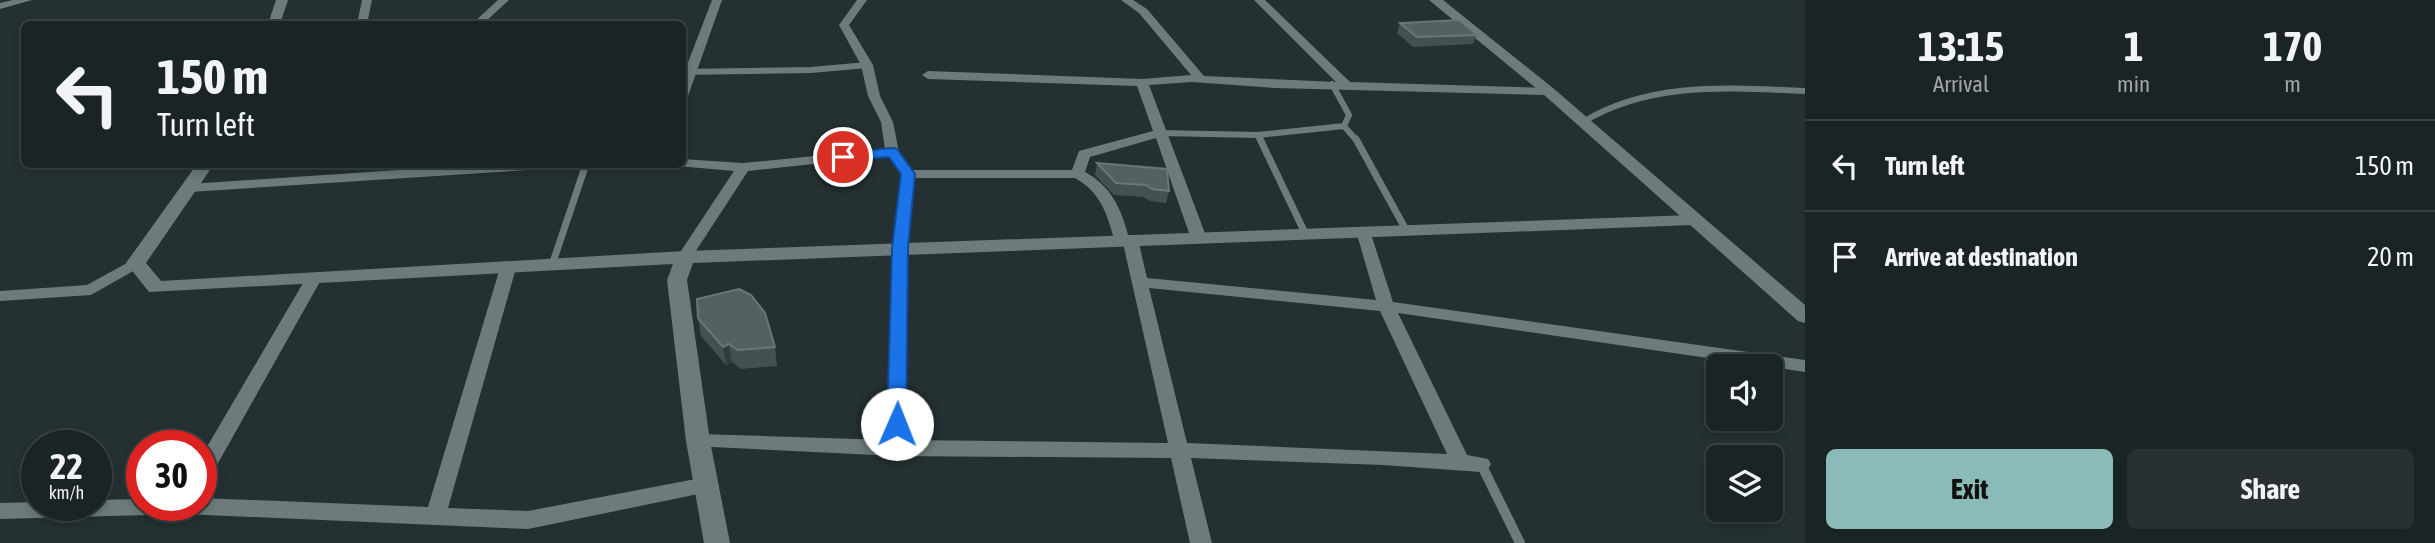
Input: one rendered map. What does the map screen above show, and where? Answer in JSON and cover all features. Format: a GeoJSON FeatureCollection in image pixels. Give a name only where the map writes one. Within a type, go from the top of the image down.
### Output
{"type":"FeatureCollection","features":[{"type":"Feature","properties":{"kind":"street"},"geometry":{"type":"LineString","coordinates":[[0,6],[27,0]]}},
{"type":"Feature","properties":{"kind":"street"},"geometry":{"type":"LineString","coordinates":[[275,21],[282,0]]}},
{"type":"Feature","properties":{"kind":"street"},"geometry":{"type":"LineString","coordinates":[[363,21],[367,0]]}},
{"type":"Feature","properties":{"kind":"street"},"geometry":{"type":"LineString","coordinates":[[480,21],[504,0]]}},
{"type":"Feature","properties":{"kind":"street"},"geometry":{"type":"LineString","coordinates":[[686,70],[708,29],[717,0]]}},
{"type":"Feature","properties":{"kind":"street"},"geometry":{"type":"LineString","coordinates":[[862,0],[844,24],[867,65],[874,96],[887,122],[892,152],[908,174],[900,248],[897,449]]}},
{"type":"Feature","properties":{"kind":"street"},"geometry":{"type":"LineString","coordinates":[[1126,0],[1143,10],[1198,76]]}},
{"type":"Feature","properties":{"kind":"street"},"geometry":{"type":"LineString","coordinates":[[1259,0],[1345,84]]}},
{"type":"Feature","properties":{"kind":"street"},"geometry":{"type":"LineString","coordinates":[[1435,0],[1548,91],[1692,220],[1805,316]]}},
{"type":"Feature","properties":{"kind":"street"},"geometry":{"type":"LineString","coordinates":[[928,75],[1142,83],[1169,77],[1198,76],[1272,84],[1548,91]]}},
{"type":"Feature","properties":{"kind":"street"},"geometry":{"type":"LineString","coordinates":[[1142,83],[1198,236]]}},
{"type":"Feature","properties":{"kind":"street"},"geometry":{"type":"LineString","coordinates":[[1078,174],[1084,153],[1160,133]]}},
{"type":"Feature","properties":{"kind":"street"},"geometry":{"type":"LineString","coordinates":[[686,163],[743,167],[892,152]]}},
{"type":"Feature","properties":{"kind":"street"},"geometry":{"type":"LineString","coordinates":[[717,543],[698,441],[677,280],[685,257],[743,167]]}},
{"type":"Feature","properties":{"kind":"street"},"geometry":{"type":"LineString","coordinates":[[0,296],[91,290],[136,263],[203,168]]}},
{"type":"Feature","properties":{"kind":"street"},"geometry":{"type":"LineString","coordinates":[[190,188],[391,170],[447,168]]}},
{"type":"Feature","properties":{"kind":"street"},"geometry":{"type":"LineString","coordinates":[[908,174],[1078,174],[1091,180],[1112,204],[1140,282],[1201,543]]}},
{"type":"Feature","properties":{"kind":"street"},"geometry":{"type":"LineString","coordinates":[[136,263],[156,288],[685,257],[1198,236],[1692,220]]}},
{"type":"Feature","properties":{"kind":"street"},"geometry":{"type":"LineString","coordinates":[[1363,231],[1387,306],[1460,463]]}},
{"type":"Feature","properties":{"kind":"street"},"geometry":{"type":"LineString","coordinates":[[436,516],[508,268]]}},
{"type":"Feature","properties":{"kind":"street"},"geometry":{"type":"LineString","coordinates":[[217,447],[314,278]]}},
{"type":"Feature","properties":{"kind":"street"},"geometry":{"type":"LineString","coordinates":[[1140,282],[1387,306],[1805,366]]}},
{"type":"Feature","properties":{"kind":"street"},"geometry":{"type":"LineString","coordinates":[[698,441],[897,449],[1179,450],[1481,464]]}},
{"type":"Feature","properties":{"kind":"street"},"geometry":{"type":"LineString","coordinates":[[217,507],[528,520],[706,485]]}},
{"type":"Feature","properties":{"kind":"street"},"geometry":{"type":"LineString","coordinates":[[0,511],[126,508]]}},
{"type":"Feature","properties":{"kind":"lane"},"geometry":{"type":"LineString","coordinates":[[686,72],[811,70],[867,65]]}},
{"type":"Feature","properties":{"kind":"lane"},"geometry":{"type":"LineString","coordinates":[[1332,84],[1349,115],[1345,126]]}},
{"type":"Feature","properties":{"kind":"lane"},"geometry":{"type":"LineString","coordinates":[[1583,122],[1598,110],[1643,96],[1706,90],[1805,91]]}},
{"type":"Feature","properties":{"kind":"lane"},"geometry":{"type":"LineString","coordinates":[[1160,133],[1258,135],[1345,126]]}},
{"type":"Feature","properties":{"kind":"lane"},"geometry":{"type":"LineString","coordinates":[[1345,126],[1359,143],[1406,230]]}},
{"type":"Feature","properties":{"kind":"lane"},"geometry":{"type":"LineString","coordinates":[[1258,135],[1305,233]]}},
{"type":"Feature","properties":{"kind":"lane"},"geometry":{"type":"LineString","coordinates":[[552,265],[585,168]]}},
{"type":"Feature","properties":{"kind":"lane"},"geometry":{"type":"LineString","coordinates":[[1481,464],[1520,543]]}},
{"type":"Feature","properties":{"kind":"building"},"geometry":{"type":"Polygon","coordinates":[[[1459,20],[1477,35],[1417,37],[1400,23],[1459,20]]]}},
{"type":"Feature","properties":{"kind":"building"},"geometry":{"type":"Polygon","coordinates":[[[1097,163],[1167,169],[1169,191],[1152,189],[1146,185],[1116,183],[1097,163]]]}},
{"type":"Feature","properties":{"kind":"building"},"geometry":{"type":"Polygon","coordinates":[[[739,289],[751,295],[765,313],[775,347],[738,350],[729,344],[723,347],[698,318],[697,299],[739,289]]]}},
{"type":"Feature","properties":{"kind":"route"},"geometry":{"type":"LineString","coordinates":[[843,157],[892,152],[908,174],[900,248],[897,424]]}}]}
